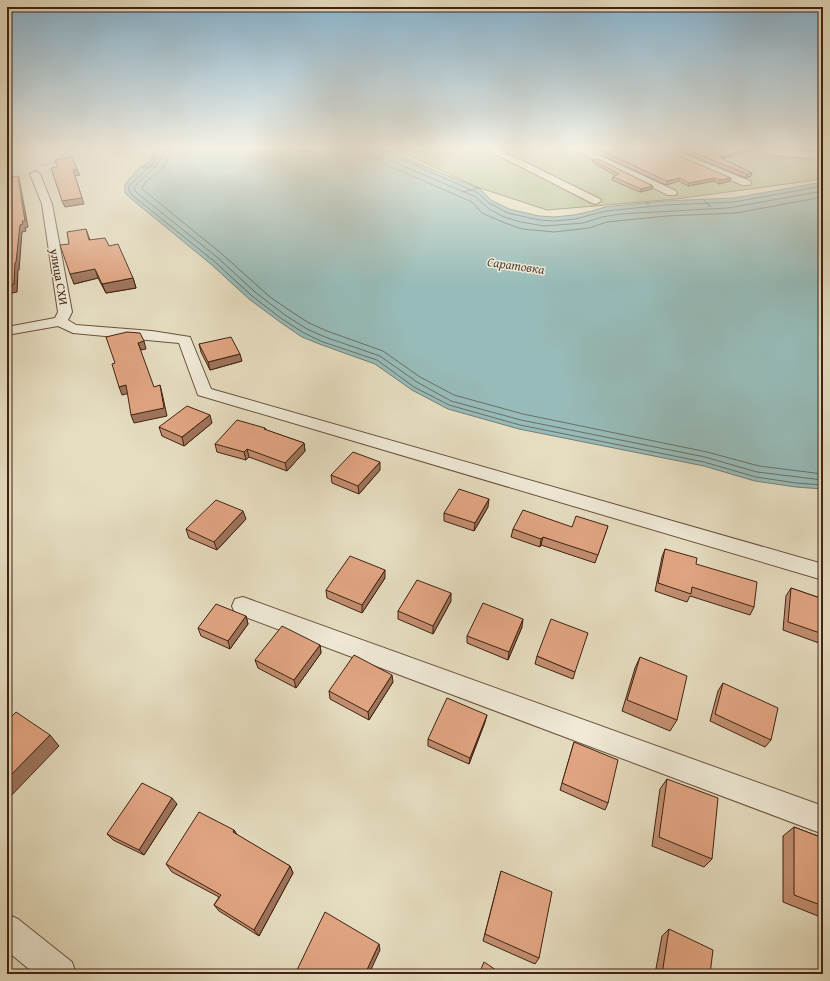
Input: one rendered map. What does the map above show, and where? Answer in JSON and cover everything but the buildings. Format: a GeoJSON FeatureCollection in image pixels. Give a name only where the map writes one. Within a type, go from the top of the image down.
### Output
{"type":"FeatureCollection","features":[{"type":"Feature","properties":{"kind":"street","name":"улица СХИ"},"geometry":{"type":"LineString","coordinates":[[7,332],[60,321],[65,312],[47,204],[43,193]]}},
{"type":"Feature","properties":{"kind":"street"},"geometry":{"type":"LineString","coordinates":[[579,193],[596,201]]}},
{"type":"Feature","properties":{"kind":"street"},"geometry":{"type":"LineString","coordinates":[[60,321],[73,329],[170,337],[185,340],[204,392],[823,572]]}},
{"type":"Feature","properties":{"kind":"street"},"geometry":{"type":"LineString","coordinates":[[243,606],[823,820]]}},
{"type":"Feature","properties":{"kind":"street"},"geometry":{"type":"LineString","coordinates":[[7,930],[60,974]]}},
{"type":"Feature","properties":{"kind":"path"},"geometry":{"type":"LineString","coordinates":[[704,201],[711,207]]}},
{"type":"Feature","properties":{"kind":"path"},"geometry":{"type":"LineString","coordinates":[[646,203],[650,205]]}},
{"type":"Feature","properties":{"kind":"green space"},"geometry":{"type":"Polygon","coordinates":[[[495,193],[722,193],[676,199],[547,210],[495,193]]]}},
{"type":"Feature","properties":{"kind":"water","name":"Саратовка"},"geometry":{"type":"Polygon","coordinates":[[[125,193],[484,193],[491,200],[509,209],[539,216],[554,217],[574,215],[605,207],[665,201],[734,198],[763,193],[823,193],[823,489],[755,481],[704,466],[519,429],[448,409],[412,390],[375,364],[302,337],[249,299],[212,265],[125,193]]]}}]}
